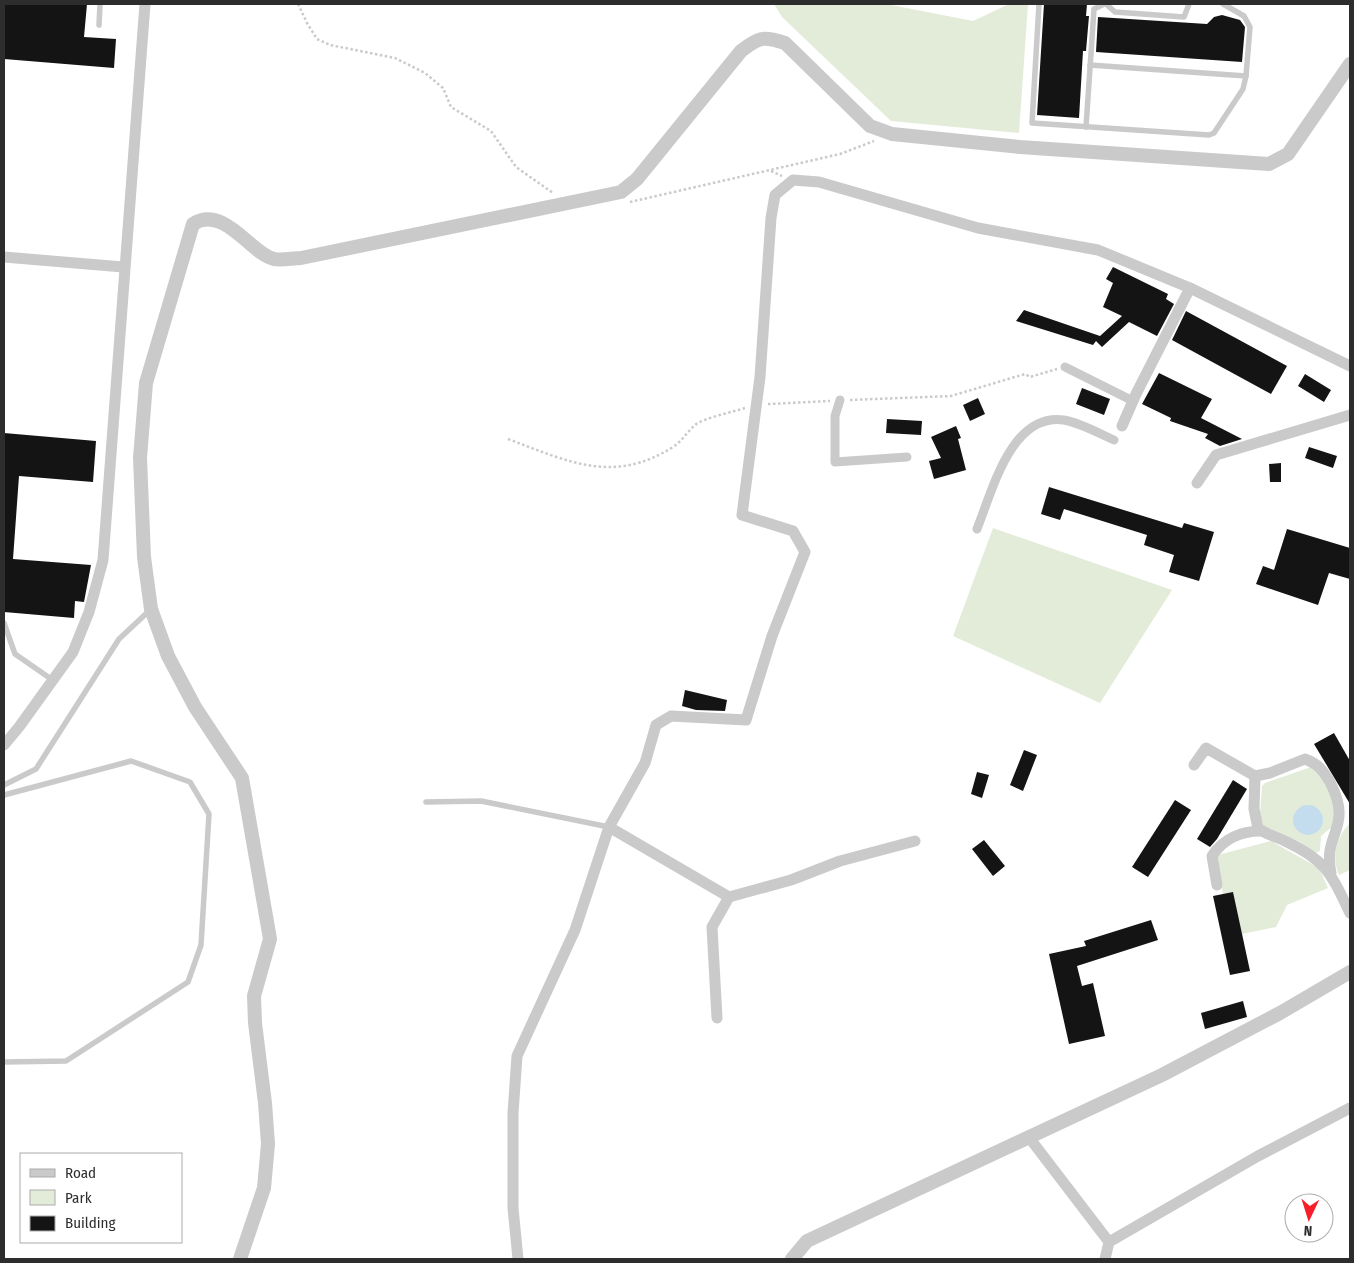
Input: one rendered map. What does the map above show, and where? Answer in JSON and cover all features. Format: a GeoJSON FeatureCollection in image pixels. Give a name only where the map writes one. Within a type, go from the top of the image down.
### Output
{"type":"FeatureCollection","features":[{"type":"Feature","properties":{"kind":"street"},"geometry":{"type":"LineString","coordinates":[[4,745],[54,681],[73,652],[103,560],[123,267],[145,4]]}},
{"type":"Feature","properties":{"kind":"street"},"geometry":{"type":"LineString","coordinates":[[240,1259],[264,1188],[268,1144],[255,1023],[254,996],[270,939],[242,778],[195,707],[168,656],[151,609],[144,557],[141,478],[146,383],[193,224],[201,219],[210,219],[239,232],[263,254],[273,260],[301,258],[621,192],[637,179],[741,51],[757,39],[770,38],[785,42],[870,126],[892,134],[1020,147],[1269,164],[1288,154],[1350,64]]}},
{"type":"Feature","properties":{"kind":"street"},"geometry":{"type":"LineString","coordinates":[[518,1259],[512,1208],[513,1113],[517,1056],[575,930],[609,826],[645,763],[656,725],[671,716],[746,720],[772,636],[805,552],[793,531],[742,515],[756,404],[771,218],[775,195],[793,180],[819,182],[978,228],[1098,250],[1190,288],[1350,366]]}},
{"type":"Feature","properties":{"kind":"street"},"geometry":{"type":"LineString","coordinates":[[4,257],[123,267]]}},
{"type":"Feature","properties":{"kind":"street"},"geometry":{"type":"LineString","coordinates":[[1122,426],[1190,288]]}},
{"type":"Feature","properties":{"kind":"street"},"geometry":{"type":"LineString","coordinates":[[1065,367],[1133,401]]}},
{"type":"Feature","properties":{"kind":"street"},"geometry":{"type":"LineString","coordinates":[[840,400],[835,416],[835,462],[907,457]]}},
{"type":"Feature","properties":{"kind":"street"},"geometry":{"type":"LineString","coordinates":[[1197,484],[1216,455],[1350,415]]}},
{"type":"Feature","properties":{"kind":"street"},"geometry":{"type":"LineString","coordinates":[[977,528],[1009,452],[1018,438],[1042,420],[1063,420],[1114,440]]}},
{"type":"Feature","properties":{"kind":"street"},"geometry":{"type":"LineString","coordinates":[[4,736],[19,728]]}},
{"type":"Feature","properties":{"kind":"street"},"geometry":{"type":"LineString","coordinates":[[1194,765],[1206,748],[1255,776],[1270,773],[1305,759],[1319,764],[1339,797],[1343,811],[1329,856],[1330,873]]}},
{"type":"Feature","properties":{"kind":"street"},"geometry":{"type":"LineString","coordinates":[[1255,776],[1255,818],[1261,831]]}},
{"type":"Feature","properties":{"kind":"street"},"geometry":{"type":"LineString","coordinates":[[609,826],[729,897]]}},
{"type":"Feature","properties":{"kind":"street"},"geometry":{"type":"LineString","coordinates":[[1217,885],[1212,856],[1216,851],[1234,836],[1248,831],[1261,831],[1311,854],[1323,863],[1350,913]]}},
{"type":"Feature","properties":{"kind":"street"},"geometry":{"type":"LineString","coordinates":[[717,1018],[712,927],[729,897],[791,880],[840,861],[915,842]]}},
{"type":"Feature","properties":{"kind":"street"},"geometry":{"type":"LineString","coordinates":[[792,1259],[807,1240],[1162,1075],[1280,1013],[1350,972]]}},
{"type":"Feature","properties":{"kind":"street"},"geometry":{"type":"LineString","coordinates":[[1105,1259],[1109,1242],[1258,1156],[1350,1108]]}},
{"type":"Feature","properties":{"kind":"street"},"geometry":{"type":"LineString","coordinates":[[1028,1136],[1109,1242]]}},
{"type":"Feature","properties":{"kind":"lane"},"geometry":{"type":"LineString","coordinates":[[98,25],[100,4]]}},
{"type":"Feature","properties":{"kind":"lane"},"geometry":{"type":"LineString","coordinates":[[1039,4],[1032,123],[1209,135],[1214,133],[1243,89],[1246,76],[1250,27],[1244,16],[1223,4]]}},
{"type":"Feature","properties":{"kind":"lane"},"geometry":{"type":"LineString","coordinates":[[1086,127],[1094,9],[1105,4],[1115,12],[1184,17],[1189,4]]}},
{"type":"Feature","properties":{"kind":"lane"},"geometry":{"type":"LineString","coordinates":[[1090,65],[1246,76]]}},
{"type":"Feature","properties":{"kind":"lane"},"geometry":{"type":"LineString","coordinates":[[4,785],[36,769],[120,639],[151,609]]}},
{"type":"Feature","properties":{"kind":"lane"},"geometry":{"type":"LineString","coordinates":[[4,623],[15,654],[54,681]]}},
{"type":"Feature","properties":{"kind":"lane"},"geometry":{"type":"LineString","coordinates":[[4,795],[131,761],[190,782],[209,814],[201,945],[188,982],[66,1061],[4,1062]]}},
{"type":"Feature","properties":{"kind":"lane"},"geometry":{"type":"LineString","coordinates":[[426,802],[481,801],[609,826]]}},
{"type":"Feature","properties":{"kind":"path"},"geometry":{"type":"LineString","coordinates":[[298,4],[317,39],[330,45],[394,58],[425,73],[443,88],[452,106],[491,131],[516,167],[568,203]]}},
{"type":"Feature","properties":{"kind":"path"},"geometry":{"type":"LineString","coordinates":[[605,196],[631,202],[840,154],[892,134]]}},
{"type":"Feature","properties":{"kind":"path"},"geometry":{"type":"LineString","coordinates":[[508,439],[578,465],[612,468],[644,459],[672,447],[685,437],[696,424],[756,404],[951,396],[1025,374],[1030,378],[1065,367]]}},
{"type":"Feature","properties":{"kind":"green space"},"geometry":{"type":"Polygon","coordinates":[[[774,4],[886,4],[973,21],[1009,4],[1028,4],[1019,133],[891,121],[782,17],[774,4]]]}},
{"type":"Feature","properties":{"kind":"green space"},"geometry":{"type":"Polygon","coordinates":[[[993,528],[1172,590],[1100,703],[953,636],[993,528]]]}},
{"type":"Feature","properties":{"kind":"green space"},"geometry":{"type":"Polygon","coordinates":[[[1311,767],[1316,770],[1336,801],[1333,826],[1321,836],[1320,851],[1316,853],[1300,842],[1264,828],[1260,814],[1262,786],[1265,783],[1311,767]]]}},
{"type":"Feature","properties":{"kind":"green space"},"geometry":{"type":"Polygon","coordinates":[[[1350,823],[1350,870],[1339,875],[1335,861],[1336,848],[1341,834],[1350,823]]]}},
{"type":"Feature","properties":{"kind":"green space"},"geometry":{"type":"Polygon","coordinates":[[[1271,841],[1319,868],[1328,888],[1287,905],[1276,927],[1242,934],[1223,894],[1214,856],[1271,841]]]}},
{"type":"Feature","properties":{"kind":"water"},"geometry":{"type":"Polygon","coordinates":[[[1308,805],[1319,809],[1323,820],[1319,831],[1308,835],[1297,831],[1293,820],[1297,809],[1308,805]]]}},
{"type":"Feature","properties":{"kind":"building"},"geometry":{"type":"Polygon","coordinates":[[[4,4],[87,4],[84,37],[116,39],[114,68],[4,59],[4,4]]]}},
{"type":"Feature","properties":{"kind":"building"},"geometry":{"type":"Polygon","coordinates":[[[1044,4],[1087,4],[1086,16],[1089,16],[1086,51],[1083,51],[1079,118],[1037,115],[1044,4]]]}},
{"type":"Feature","properties":{"kind":"building"},"geometry":{"type":"Polygon","coordinates":[[[1222,15],[1240,20],[1245,27],[1242,62],[1096,52],[1098,17],[1207,24],[1214,17],[1222,15]]]}},
{"type":"Feature","properties":{"kind":"building"},"geometry":{"type":"Polygon","coordinates":[[[1113,267],[1168,294],[1166,299],[1174,304],[1157,336],[1129,322],[1102,347],[1096,341],[1093,345],[1016,321],[1024,310],[1100,336],[1122,316],[1103,307],[1113,283],[1106,279],[1113,267]]]}},
{"type":"Feature","properties":{"kind":"building"},"geometry":{"type":"Polygon","coordinates":[[[1186,311],[1287,366],[1271,394],[1172,340],[1186,311]]]}},
{"type":"Feature","properties":{"kind":"building"},"geometry":{"type":"Polygon","coordinates":[[[1159,373],[1212,399],[1201,418],[1242,439],[1220,446],[1205,438],[1208,434],[1170,421],[1171,418],[1142,404],[1159,373]]]}},
{"type":"Feature","properties":{"kind":"building"},"geometry":{"type":"Polygon","coordinates":[[[1305,374],[1331,390],[1324,402],[1298,386],[1305,374]]]}},
{"type":"Feature","properties":{"kind":"building"},"geometry":{"type":"Polygon","coordinates":[[[1082,388],[1110,399],[1104,415],[1076,404],[1082,388]]]}},
{"type":"Feature","properties":{"kind":"building"},"geometry":{"type":"Polygon","coordinates":[[[978,398],[985,414],[970,421],[963,405],[978,398]]]}},
{"type":"Feature","properties":{"kind":"building"},"geometry":{"type":"Polygon","coordinates":[[[887,419],[922,421],[921,435],[886,433],[887,419]]]}},
{"type":"Feature","properties":{"kind":"building"},"geometry":{"type":"Polygon","coordinates":[[[956,426],[961,438],[958,439],[966,470],[934,479],[929,461],[941,458],[931,437],[956,426]]]}},
{"type":"Feature","properties":{"kind":"building"},"geometry":{"type":"Polygon","coordinates":[[[4,433],[96,441],[93,482],[19,476],[13,559],[91,565],[84,602],[75,601],[74,618],[4,612],[4,433]]]}},
{"type":"Feature","properties":{"kind":"building"},"geometry":{"type":"Polygon","coordinates":[[[1309,447],[1337,456],[1333,468],[1305,458],[1309,447]]]}},
{"type":"Feature","properties":{"kind":"building"},"geometry":{"type":"Polygon","coordinates":[[[1281,463],[1281,482],[1270,482],[1269,464],[1281,463]]]}},
{"type":"Feature","properties":{"kind":"building"},"geometry":{"type":"Polygon","coordinates":[[[1049,487],[1182,528],[1184,523],[1214,532],[1199,581],[1169,572],[1174,555],[1144,545],[1147,535],[1064,509],[1060,520],[1041,514],[1049,487]]]}},
{"type":"Feature","properties":{"kind":"building"},"geometry":{"type":"Polygon","coordinates":[[[1287,529],[1350,548],[1350,579],[1329,573],[1318,605],[1256,584],[1263,566],[1274,570],[1287,529]]]}},
{"type":"Feature","properties":{"kind":"building"},"geometry":{"type":"Polygon","coordinates":[[[685,690],[727,700],[725,711],[696,710],[682,706],[685,690]]]}},
{"type":"Feature","properties":{"kind":"building"},"geometry":{"type":"Polygon","coordinates":[[[1334,733],[1350,761],[1350,804],[1314,744],[1334,733]]]}},
{"type":"Feature","properties":{"kind":"building"},"geometry":{"type":"Polygon","coordinates":[[[1024,750],[1037,755],[1023,791],[1010,785],[1024,750]]]}},
{"type":"Feature","properties":{"kind":"building"},"geometry":{"type":"Polygon","coordinates":[[[977,772],[989,775],[982,798],[971,794],[977,772]]]}},
{"type":"Feature","properties":{"kind":"building"},"geometry":{"type":"Polygon","coordinates":[[[1233,780],[1247,789],[1217,839],[1210,847],[1197,839],[1233,780]]]}},
{"type":"Feature","properties":{"kind":"building"},"geometry":{"type":"Polygon","coordinates":[[[1175,800],[1191,810],[1148,877],[1132,867],[1175,800]]]}},
{"type":"Feature","properties":{"kind":"building"},"geometry":{"type":"Polygon","coordinates":[[[984,840],[1005,866],[993,876],[972,849],[984,840]]]}},
{"type":"Feature","properties":{"kind":"building"},"geometry":{"type":"Polygon","coordinates":[[[1233,892],[1250,971],[1230,975],[1213,896],[1233,892]]]}},
{"type":"Feature","properties":{"kind":"building"},"geometry":{"type":"Polygon","coordinates":[[[1151,920],[1158,940],[1077,966],[1082,986],[1093,983],[1105,1036],[1069,1044],[1049,954],[1086,946],[1084,941],[1151,920]]]}},
{"type":"Feature","properties":{"kind":"building"},"geometry":{"type":"Polygon","coordinates":[[[1243,1001],[1247,1017],[1205,1029],[1201,1013],[1243,1001]]]}}]}
